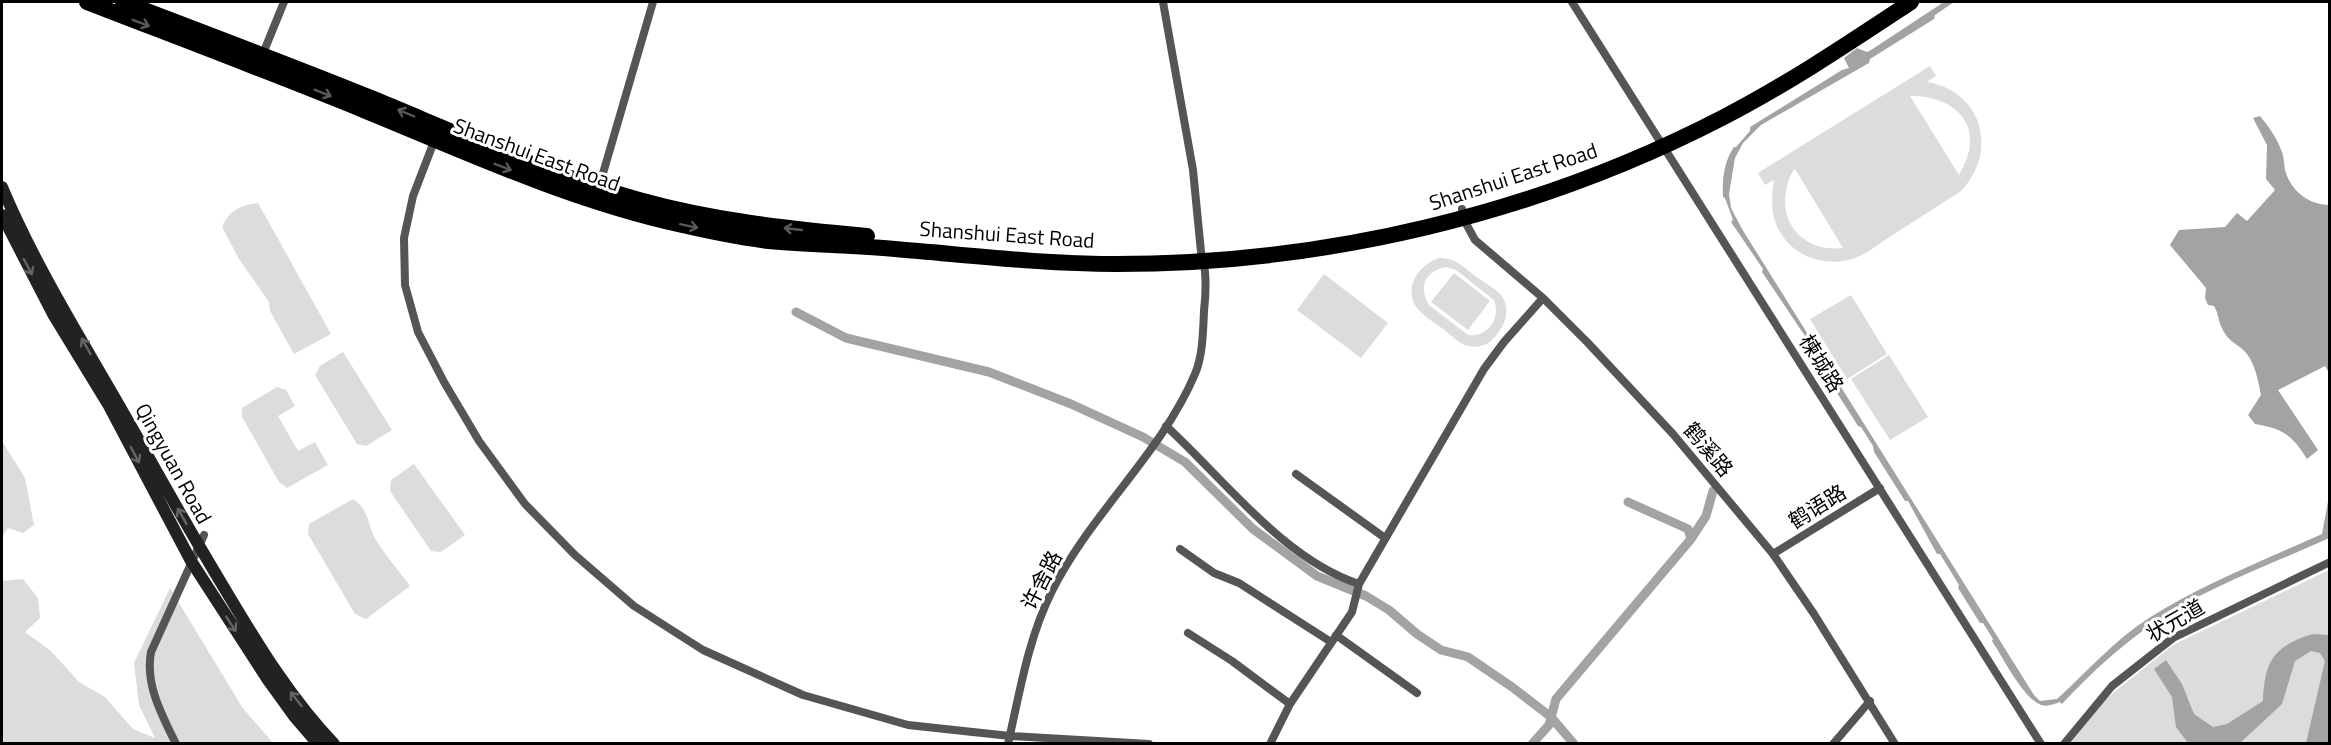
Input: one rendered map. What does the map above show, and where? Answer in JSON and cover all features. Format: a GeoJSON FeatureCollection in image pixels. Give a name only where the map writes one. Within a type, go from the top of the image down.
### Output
{"type":"FeatureCollection","features":[{"type":"Feature","properties":{"kind":"highway","name":"Shanshui East Road"},"geometry":{"type":"LineString","coordinates":[[87,2],[438,134],[638,200],[702,216],[769,227],[1071,254],[1202,257]]}},
{"type":"Feature","properties":{"kind":"highway","name":"Shanshui East Road"},"geometry":{"type":"LineString","coordinates":[[123,2],[262,56],[567,191],[633,212],[706,230],[765,240],[893,248],[1061,263],[1121,264],[1202,257],[1336,237],[1462,213],[1660,143],[1753,102],[1796,77],[1911,2]]}},
{"type":"Feature","properties":{"kind":"highway","name":"Shanshui East Road"},"geometry":{"type":"LineString","coordinates":[[1660,143],[1805,61],[1895,2]]}},
{"type":"Feature","properties":{"kind":"street"},"geometry":{"type":"LineString","coordinates":[[262,56],[284,2]]}},
{"type":"Feature","properties":{"kind":"street"},"geometry":{"type":"LineString","coordinates":[[599,187],[653,2]]}},
{"type":"Feature","properties":{"kind":"street","name":"许舍路"},"geometry":{"type":"LineString","coordinates":[[1009,740],[1018,690],[1033,637],[1053,590],[1085,537],[1164,428],[1196,372],[1205,304],[1202,257],[1194,170],[1162,2]]}},
{"type":"Feature","properties":{"kind":"street","name":"楝城路"},"geometry":{"type":"LineString","coordinates":[[1572,2],[2041,744]]}},
{"type":"Feature","properties":{"kind":"street"},"geometry":{"type":"LineString","coordinates":[[438,134],[413,196],[404,238],[405,285],[418,332],[479,441],[525,504],[575,555],[634,606],[703,650],[803,695],[908,724],[1009,740],[1149,744]]}},
{"type":"Feature","properties":{"kind":"street","name":"Qingyuan Road"},"geometry":{"type":"LineString","coordinates":[[2,187],[44,271],[201,540],[251,634],[288,688],[334,744]]}},
{"type":"Feature","properties":{"kind":"street","name":"鹤溪路"},"geometry":{"type":"LineString","coordinates":[[1462,213],[1475,240],[1543,298],[1673,434],[1773,554],[1870,701],[1895,744]]}},
{"type":"Feature","properties":{"kind":"street","name":"Qingyuan Road"},"geometry":{"type":"LineString","coordinates":[[2,215],[53,314],[108,404],[191,561],[268,680],[318,744]]}},
{"type":"Feature","properties":{"kind":"street"},"geometry":{"type":"LineString","coordinates":[[1270,744],[1290,704],[1353,610],[1359,584],[1484,369],[1504,342],[1543,298]]}},
{"type":"Feature","properties":{"kind":"street"},"geometry":{"type":"LineString","coordinates":[[1164,428],[1197,454],[1253,512],[1293,547],[1338,577],[1359,584]]}},
{"type":"Feature","properties":{"kind":"street"},"geometry":{"type":"LineString","coordinates":[[1296,474],[1385,538]]}},
{"type":"Feature","properties":{"kind":"street","name":"鹤语路"},"geometry":{"type":"LineString","coordinates":[[1773,554],[1880,488]]}},
{"type":"Feature","properties":{"kind":"street"},"geometry":{"type":"LineString","coordinates":[[176,744],[152,692],[148,667],[151,652],[201,540]]}},
{"type":"Feature","properties":{"kind":"street"},"geometry":{"type":"LineString","coordinates":[[1180,549],[1214,573],[1239,583],[1417,693]]}},
{"type":"Feature","properties":{"kind":"street","name":"状元道"},"geometry":{"type":"LineString","coordinates":[[2064,744],[2112,686],[2173,638],[2330,562]]}},
{"type":"Feature","properties":{"kind":"street"},"geometry":{"type":"LineString","coordinates":[[1188,633],[1232,661],[1290,704]]}},
{"type":"Feature","properties":{"kind":"street"},"geometry":{"type":"LineString","coordinates":[[1833,744],[1870,701]]}},
{"type":"Feature","properties":{"kind":"shaded area"},"geometry":{"type":"Polygon","coordinates":[[[1944,2],[1954,2],[1935,15],[1934,19],[1870,59],[1869,63],[1761,125],[1743,143],[1735,158],[1729,194],[1731,208],[1742,229],[2034,695],[2040,701],[2057,699],[2112,646],[2149,618],[2212,583],[2322,534],[2329,496],[2330,537],[2237,578],[2171,612],[2115,652],[2062,704],[2060,702],[2041,705],[2027,694],[2014,677],[1983,623],[1980,623],[1958,588],[1959,585],[1940,554],[1937,554],[1908,501],[1905,501],[1874,452],[1873,446],[1823,371],[1806,342],[1807,339],[1731,222],[1733,220],[1723,197],[1723,177],[1728,158],[1734,147],[1750,131],[1750,127],[1842,70],[1849,68],[1844,58],[1857,48],[1867,52],[1871,50],[1944,2]]]}},
{"type":"Feature","properties":{"kind":"shaded area"},"geometry":{"type":"Polygon","coordinates":[[[1930,66],[1936,76],[1927,82],[1946,88],[1961,97],[1972,110],[1979,125],[1981,141],[1979,158],[1973,175],[1961,191],[1869,251],[1848,260],[1832,262],[1816,260],[1802,254],[1789,244],[1778,229],[1773,214],[1774,180],[1765,185],[1758,173],[1930,66]],[[1910,96],[1959,175],[1970,148],[1968,128],[1964,119],[1940,101],[1910,96]],[[1795,169],[1787,184],[1785,199],[1786,213],[1792,225],[1800,236],[1811,243],[1826,248],[1843,248],[1795,169]]]}},
{"type":"Feature","properties":{"kind":"shaded area"},"geometry":{"type":"Polygon","coordinates":[[[2260,116],[2280,147],[2291,184],[2307,199],[2329,205],[2329,373],[2325,366],[2278,390],[2318,450],[2307,459],[2286,434],[2255,424],[2248,415],[2261,395],[2252,363],[2245,352],[2226,334],[2214,306],[2208,305],[2205,298],[2206,288],[2170,245],[2179,230],[2225,227],[2237,213],[2247,221],[2275,190],[2266,179],[2267,145],[2253,118],[2260,116]]]}},
{"type":"Feature","properties":{"kind":"shaded area"},"geometry":{"type":"Polygon","coordinates":[[[258,203],[331,334],[294,354],[270,311],[269,302],[239,259],[222,227],[236,209],[258,203]]]}},
{"type":"Feature","properties":{"kind":"shaded area"},"geometry":{"type":"Polygon","coordinates":[[[1444,258],[1454,261],[1501,295],[1506,307],[1505,319],[1503,326],[1488,343],[1475,347],[1462,344],[1424,315],[1415,305],[1412,297],[1413,282],[1421,270],[1432,261],[1444,258]],[[1446,267],[1428,276],[1424,286],[1426,298],[1429,305],[1468,335],[1481,333],[1487,330],[1494,320],[1496,307],[1494,300],[1456,270],[1446,267]]]}},
{"type":"Feature","properties":{"kind":"shaded area"},"geometry":{"type":"Polygon","coordinates":[[[1454,273],[1490,301],[1468,330],[1431,302],[1454,273]]]}},
{"type":"Feature","properties":{"kind":"shaded area"},"geometry":{"type":"Polygon","coordinates":[[[1324,274],[1388,323],[1361,358],[1297,310],[1324,274]]]}},
{"type":"Feature","properties":{"kind":"shaded area"},"geometry":{"type":"Polygon","coordinates":[[[1851,295],[1887,354],[1847,379],[1810,319],[1851,295]]]}},
{"type":"Feature","properties":{"kind":"shaded area"},"geometry":{"type":"Polygon","coordinates":[[[343,352],[392,430],[366,446],[357,444],[315,375],[320,366],[343,352]]]}},
{"type":"Feature","properties":{"kind":"shaded area"},"geometry":{"type":"Polygon","coordinates":[[[1889,355],[1928,417],[1890,440],[1851,379],[1889,355]]]}},
{"type":"Feature","properties":{"kind":"shaded area"},"geometry":{"type":"Polygon","coordinates":[[[277,387],[286,390],[295,406],[278,416],[298,451],[315,442],[328,465],[287,488],[279,482],[242,417],[242,408],[277,387]]]}},
{"type":"Feature","properties":{"kind":"shaded area"},"geometry":{"type":"Polygon","coordinates":[[[2,441],[25,478],[34,525],[23,533],[8,528],[2,537],[2,441]]]}},
{"type":"Feature","properties":{"kind":"shaded area"},"geometry":{"type":"Polygon","coordinates":[[[414,464],[465,535],[441,552],[431,551],[390,491],[391,480],[414,464]]]}},
{"type":"Feature","properties":{"kind":"shaded area"},"geometry":{"type":"Polygon","coordinates":[[[353,499],[359,503],[365,513],[380,546],[410,586],[366,619],[355,614],[308,534],[309,524],[353,499]]]}},
{"type":"Feature","properties":{"kind":"shaded area"},"geometry":{"type":"Polygon","coordinates":[[[2329,570],[2329,743],[2070,744],[2103,701],[2173,645],[2329,570]]]}},
{"type":"Feature","properties":{"kind":"shaded area"},"geometry":{"type":"Polygon","coordinates":[[[23,579],[38,598],[40,618],[25,632],[51,651],[79,682],[105,697],[133,729],[155,738],[139,705],[134,663],[170,588],[242,707],[273,743],[2,744],[2,581],[23,579]]]}},
{"type":"Feature","properties":{"kind":"shaded area"},"geometry":{"type":"Polygon","coordinates":[[[2313,634],[2329,635],[2329,743],[2306,743],[2325,661],[2320,653],[2311,651],[2295,661],[2282,704],[2240,743],[2188,743],[2176,727],[2172,697],[2154,669],[2166,660],[2182,684],[2194,714],[2213,727],[2227,724],[2263,701],[2269,666],[2280,650],[2300,638],[2313,634]]]}},
{"type":"Feature","properties":{"kind":"waterway"},"geometry":{"type":"LineString","coordinates":[[796,312],[846,338],[989,372],[1071,404],[1143,437],[1185,462],[1253,529],[1317,576],[1366,596],[1389,610],[1417,634],[1441,650],[1468,657],[1551,717],[1574,744]]}},
{"type":"Feature","properties":{"kind":"waterway"},"geometry":{"type":"LineString","coordinates":[[1691,539],[1706,516],[1713,491]]}},
{"type":"Feature","properties":{"kind":"waterway"},"geometry":{"type":"LineString","coordinates":[[1532,744],[1549,725],[1556,699],[1691,539],[1688,529],[1628,502]]}}]}
